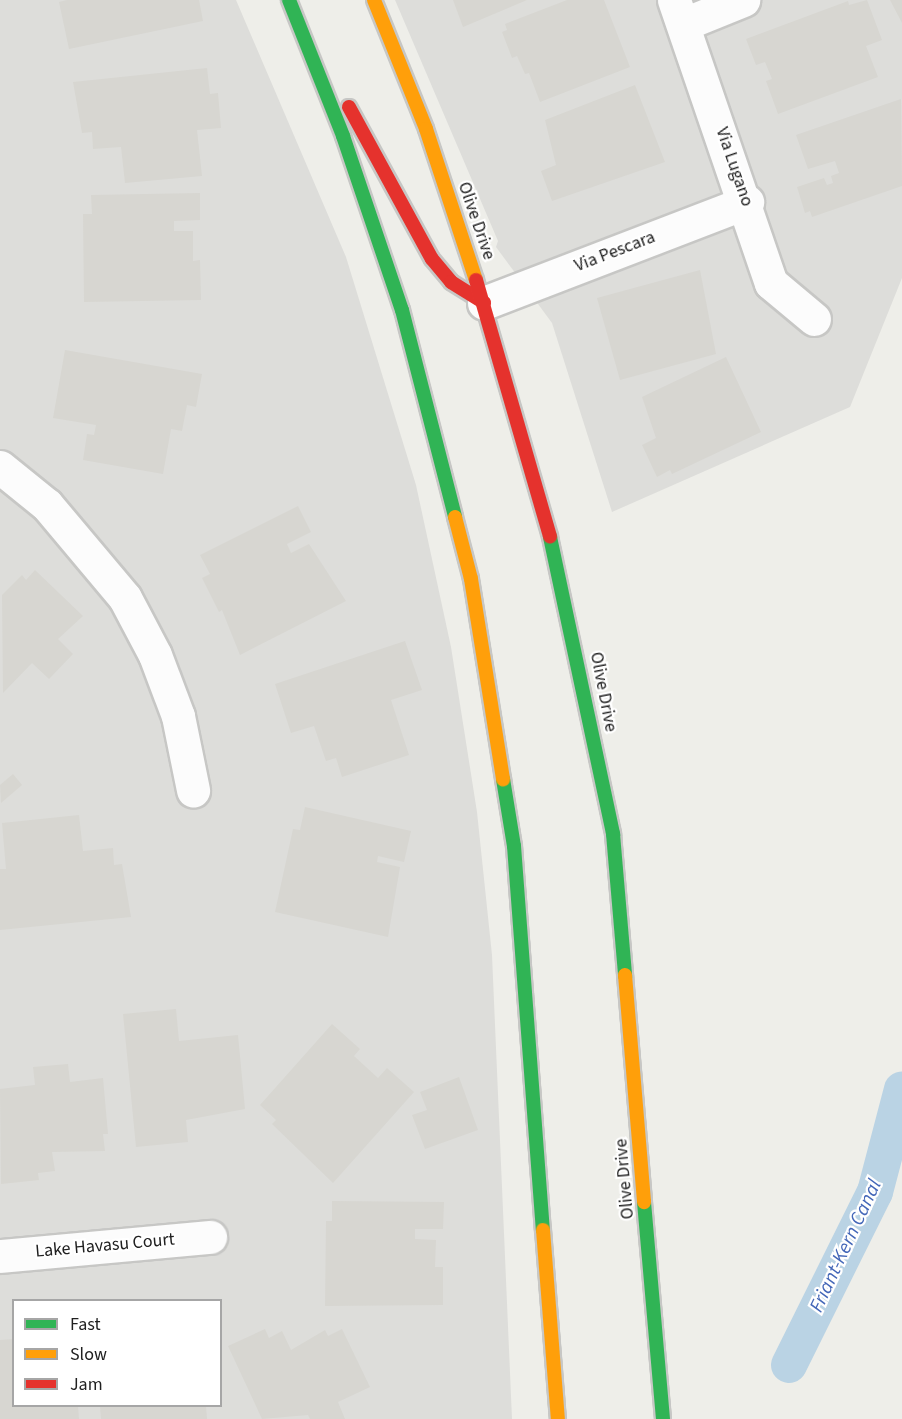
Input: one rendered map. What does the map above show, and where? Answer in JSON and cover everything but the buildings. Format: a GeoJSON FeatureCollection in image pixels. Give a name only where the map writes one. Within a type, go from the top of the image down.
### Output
{"type":"FeatureCollection","features":[{"type":"Feature","properties":{"kind":"main road"},"geometry":{"type":"LineString","coordinates":[[290,0],[432,259],[451,282],[484,303]]}},
{"type":"Feature","properties":{"kind":"main road"},"geometry":{"type":"LineString","coordinates":[[290,0],[343,136],[402,310],[471,579],[514,846],[558,1419]]}},
{"type":"Feature","properties":{"kind":"main road","name":"Olive Drive"},"geometry":{"type":"LineString","coordinates":[[374,0],[426,129],[484,303],[558,564],[613,834],[663,1419]]}},
{"type":"Feature","properties":{"kind":"street"},"geometry":{"type":"LineString","coordinates":[[679,12],[743,0]]}},
{"type":"Feature","properties":{"kind":"street","name":"Via Lugano"},"geometry":{"type":"LineString","coordinates":[[679,12],[747,202],[771,283],[814,319]]}},
{"type":"Feature","properties":{"kind":"street","name":"Via Pescara"},"geometry":{"type":"LineString","coordinates":[[484,303],[747,202]]}},
{"type":"Feature","properties":{"kind":"street"},"geometry":{"type":"LineString","coordinates":[[0,467],[47,505],[92,552],[125,598],[155,655],[178,716],[193,790]]}},
{"type":"Feature","properties":{"kind":"street","name":"Lake Havasu Court"},"geometry":{"type":"LineString","coordinates":[[0,1256],[210,1237]]}},
{"type":"Feature","properties":{"kind":"shaded area"},"geometry":{"type":"Polygon","coordinates":[[[0,0],[236,0],[346,257],[416,485],[451,647],[477,812],[492,955],[512,1419],[0,1419],[0,0]]]}},
{"type":"Feature","properties":{"kind":"shaded area"},"geometry":{"type":"Polygon","coordinates":[[[395,0],[902,0],[902,278],[850,407],[612,512],[552,323],[496,247],[498,241],[395,0]]]}},
{"type":"Feature","properties":{"kind":"waterway","name":"Friant-Kern Canal"},"geometry":{"type":"LineString","coordinates":[[789,1365],[875,1192],[902,1089]]}},
{"type":"Feature","properties":{"kind":"traffic: fast"},"geometry":{"type":"LineString","coordinates":[[289,0],[343,136],[402,310],[455,517]]}},
{"type":"Feature","properties":{"kind":"traffic: fast"},"geometry":{"type":"LineString","coordinates":[[550,537],[613,834],[625,975]]}},
{"type":"Feature","properties":{"kind":"traffic: fast"},"geometry":{"type":"LineString","coordinates":[[503,779],[514,846],[543,1230]]}},
{"type":"Feature","properties":{"kind":"traffic: fast"},"geometry":{"type":"LineString","coordinates":[[644,1202],[663,1419]]}},
{"type":"Feature","properties":{"kind":"traffic: slow"},"geometry":{"type":"LineString","coordinates":[[374,0],[426,129],[476,280]]}},
{"type":"Feature","properties":{"kind":"traffic: slow"},"geometry":{"type":"LineString","coordinates":[[455,517],[471,579],[503,779]]}},
{"type":"Feature","properties":{"kind":"traffic: slow"},"geometry":{"type":"LineString","coordinates":[[625,975],[644,1202]]}},
{"type":"Feature","properties":{"kind":"traffic: slow"},"geometry":{"type":"LineString","coordinates":[[543,1230],[558,1419]]}},
{"type":"Feature","properties":{"kind":"traffic: jam"},"geometry":{"type":"LineString","coordinates":[[349,107],[432,259],[451,282],[484,303]]}},
{"type":"Feature","properties":{"kind":"traffic: jam"},"geometry":{"type":"LineString","coordinates":[[476,280],[550,537]]}}]}
